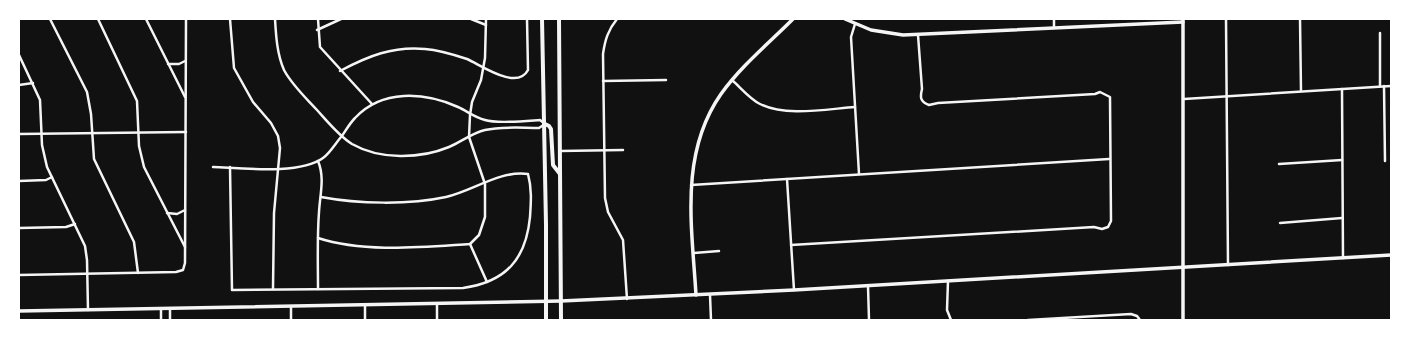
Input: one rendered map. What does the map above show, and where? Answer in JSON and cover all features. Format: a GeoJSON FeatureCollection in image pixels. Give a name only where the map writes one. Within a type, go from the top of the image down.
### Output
{"type":"FeatureCollection","features":[{"type":"Feature","properties":{"kind":"main road"},"geometry":{"type":"LineString","coordinates":[[542,19],[545,124],[546,320]]}},
{"type":"Feature","properties":{"kind":"main road"},"geometry":{"type":"LineString","coordinates":[[559,19],[561,320]]}},
{"type":"Feature","properties":{"kind":"main road"},"geometry":{"type":"LineString","coordinates":[[545,124],[551,129],[553,165],[560,175]]}},
{"type":"Feature","properties":{"kind":"street"},"geometry":{"type":"LineString","coordinates":[[50,19],[87,92],[90,106],[92,152],[96,166],[134,242],[138,273]]}},
{"type":"Feature","properties":{"kind":"street"},"geometry":{"type":"LineString","coordinates":[[98,19],[135,93],[138,109],[142,160],[185,248]]}},
{"type":"Feature","properties":{"kind":"street"},"geometry":{"type":"LineString","coordinates":[[146,19],[186,99]]}},
{"type":"Feature","properties":{"kind":"street"},"geometry":{"type":"LineString","coordinates":[[19,275],[180,272],[184,267],[186,19]]}},
{"type":"Feature","properties":{"kind":"street"},"geometry":{"type":"LineString","coordinates":[[230,19],[234,68],[253,102],[271,123],[278,136],[279,168],[274,213],[273,289]]}},
{"type":"Feature","properties":{"kind":"street"},"geometry":{"type":"LineString","coordinates":[[213,167],[279,168],[308,166],[323,158],[342,136],[355,118],[372,104],[412,94],[434,98],[459,107],[470,115],[486,121],[540,120],[545,124],[540,128],[485,130],[449,147],[427,154],[409,157],[387,155],[352,144],[342,136],[295,86],[284,69],[277,43],[274,19]]}},
{"type":"Feature","properties":{"kind":"street"},"geometry":{"type":"LineString","coordinates":[[318,19],[317,30],[320,47],[372,104]]}},
{"type":"Feature","properties":{"kind":"street"},"geometry":{"type":"LineString","coordinates":[[317,30],[342,19]]}},
{"type":"Feature","properties":{"kind":"street"},"geometry":{"type":"LineString","coordinates":[[471,19],[486,25]]}},
{"type":"Feature","properties":{"kind":"street"},"geometry":{"type":"LineString","coordinates":[[318,238],[354,247],[470,244],[479,235],[484,217],[485,184],[469,137],[472,102],[484,68],[486,19]]}},
{"type":"Feature","properties":{"kind":"street"},"geometry":{"type":"LineString","coordinates":[[340,70],[365,57],[393,50],[426,49],[466,59],[496,74],[520,78],[525,76],[528,70],[527,19]]}},
{"type":"Feature","properties":{"kind":"street"},"geometry":{"type":"LineString","coordinates":[[617,19],[610,26],[602,54],[605,198],[608,212],[623,240],[627,300]]}},
{"type":"Feature","properties":{"kind":"street"},"geometry":{"type":"LineString","coordinates":[[696,295],[691,185],[693,163],[702,130],[710,111],[732,80],[793,19]]}},
{"type":"Feature","properties":{"kind":"street"},"geometry":{"type":"LineString","coordinates":[[845,19],[871,30],[903,35],[1183,20],[1183,320]]}},
{"type":"Feature","properties":{"kind":"street"},"geometry":{"type":"LineString","coordinates":[[1054,19],[1054,28]]}},
{"type":"Feature","properties":{"kind":"street"},"geometry":{"type":"LineString","coordinates":[[1226,19],[1228,265]]}},
{"type":"Feature","properties":{"kind":"street"},"geometry":{"type":"LineString","coordinates":[[1300,19],[1301,91]]}},
{"type":"Feature","properties":{"kind":"street"},"geometry":{"type":"LineString","coordinates":[[855,24],[851,37],[859,174]]}},
{"type":"Feature","properties":{"kind":"street"},"geometry":{"type":"LineString","coordinates":[[1380,33],[1380,86]]}},
{"type":"Feature","properties":{"kind":"street"},"geometry":{"type":"LineString","coordinates":[[791,245],[1094,228],[1102,230],[1108,227],[1111,221],[1109,159],[1111,101],[1107,95],[1100,92],[1095,94],[938,103],[929,105],[923,102],[921,96],[922,89],[918,35]]}},
{"type":"Feature","properties":{"kind":"street"},"geometry":{"type":"LineString","coordinates":[[19,55],[40,100],[44,159],[85,246],[88,274],[88,310]]}},
{"type":"Feature","properties":{"kind":"street"},"geometry":{"type":"LineString","coordinates":[[168,64],[179,64],[186,61]]}},
{"type":"Feature","properties":{"kind":"street"},"geometry":{"type":"LineString","coordinates":[[603,81],[666,80]]}},
{"type":"Feature","properties":{"kind":"street"},"geometry":{"type":"LineString","coordinates":[[732,80],[759,104],[773,110],[785,111],[855,107]]}},
{"type":"Feature","properties":{"kind":"street"},"geometry":{"type":"LineString","coordinates":[[19,85],[33,83]]}},
{"type":"Feature","properties":{"kind":"street"},"geometry":{"type":"LineString","coordinates":[[1384,86],[1385,161]]}},
{"type":"Feature","properties":{"kind":"street"},"geometry":{"type":"LineString","coordinates":[[1184,99],[1391,86]]}},
{"type":"Feature","properties":{"kind":"street"},"geometry":{"type":"LineString","coordinates":[[1342,89],[1342,258]]}},
{"type":"Feature","properties":{"kind":"street"},"geometry":{"type":"LineString","coordinates":[[19,134],[186,132]]}},
{"type":"Feature","properties":{"kind":"street"},"geometry":{"type":"LineString","coordinates":[[560,151],[623,150]]}},
{"type":"Feature","properties":{"kind":"street"},"geometry":{"type":"LineString","coordinates":[[691,185],[1109,159]]}},
{"type":"Feature","properties":{"kind":"street"},"geometry":{"type":"LineString","coordinates":[[1279,164],[1342,160]]}},
{"type":"Feature","properties":{"kind":"street"},"geometry":{"type":"LineString","coordinates":[[318,161],[322,171],[318,238],[318,289]]}},
{"type":"Feature","properties":{"kind":"street"},"geometry":{"type":"LineString","coordinates":[[230,167],[232,290],[463,288],[487,282],[496,278],[508,268],[524,246],[528,235],[532,189],[528,174],[519,173],[506,175],[485,184],[446,197],[383,202],[321,197]]}},
{"type":"Feature","properties":{"kind":"street"},"geometry":{"type":"LineString","coordinates":[[19,181],[46,180],[52,177]]}},
{"type":"Feature","properties":{"kind":"street"},"geometry":{"type":"LineString","coordinates":[[787,179],[794,290]]}},
{"type":"Feature","properties":{"kind":"street"},"geometry":{"type":"LineString","coordinates":[[167,213],[177,214],[185,210]]}},
{"type":"Feature","properties":{"kind":"street"},"geometry":{"type":"LineString","coordinates":[[1280,222],[1342,218]]}},
{"type":"Feature","properties":{"kind":"street"},"geometry":{"type":"LineString","coordinates":[[19,228],[66,227],[75,224]]}},
{"type":"Feature","properties":{"kind":"street"},"geometry":{"type":"LineString","coordinates":[[470,244],[487,282]]}},
{"type":"Feature","properties":{"kind":"street"},"geometry":{"type":"LineString","coordinates":[[694,253],[719,251]]}},
{"type":"Feature","properties":{"kind":"street"},"geometry":{"type":"LineString","coordinates":[[19,311],[437,305],[627,300],[1391,255]]}},
{"type":"Feature","properties":{"kind":"street"},"geometry":{"type":"LineString","coordinates":[[948,281],[947,310],[951,320]]}},
{"type":"Feature","properties":{"kind":"street"},"geometry":{"type":"LineString","coordinates":[[868,286],[869,320]]}},
{"type":"Feature","properties":{"kind":"street"},"geometry":{"type":"LineString","coordinates":[[710,295],[711,320]]}},
{"type":"Feature","properties":{"kind":"street"},"geometry":{"type":"LineString","coordinates":[[437,305],[437,320]]}},
{"type":"Feature","properties":{"kind":"street"},"geometry":{"type":"LineString","coordinates":[[365,306],[365,320]]}},
{"type":"Feature","properties":{"kind":"street"},"geometry":{"type":"LineString","coordinates":[[291,307],[291,320]]}},
{"type":"Feature","properties":{"kind":"street"},"geometry":{"type":"LineString","coordinates":[[161,309],[161,320]]}},
{"type":"Feature","properties":{"kind":"street"},"geometry":{"type":"LineString","coordinates":[[170,309],[170,320]]}},
{"type":"Feature","properties":{"kind":"street"},"geometry":{"type":"LineString","coordinates":[[1028,320],[1068,319],[1131,314],[1137,316],[1140,320]]}}]}
